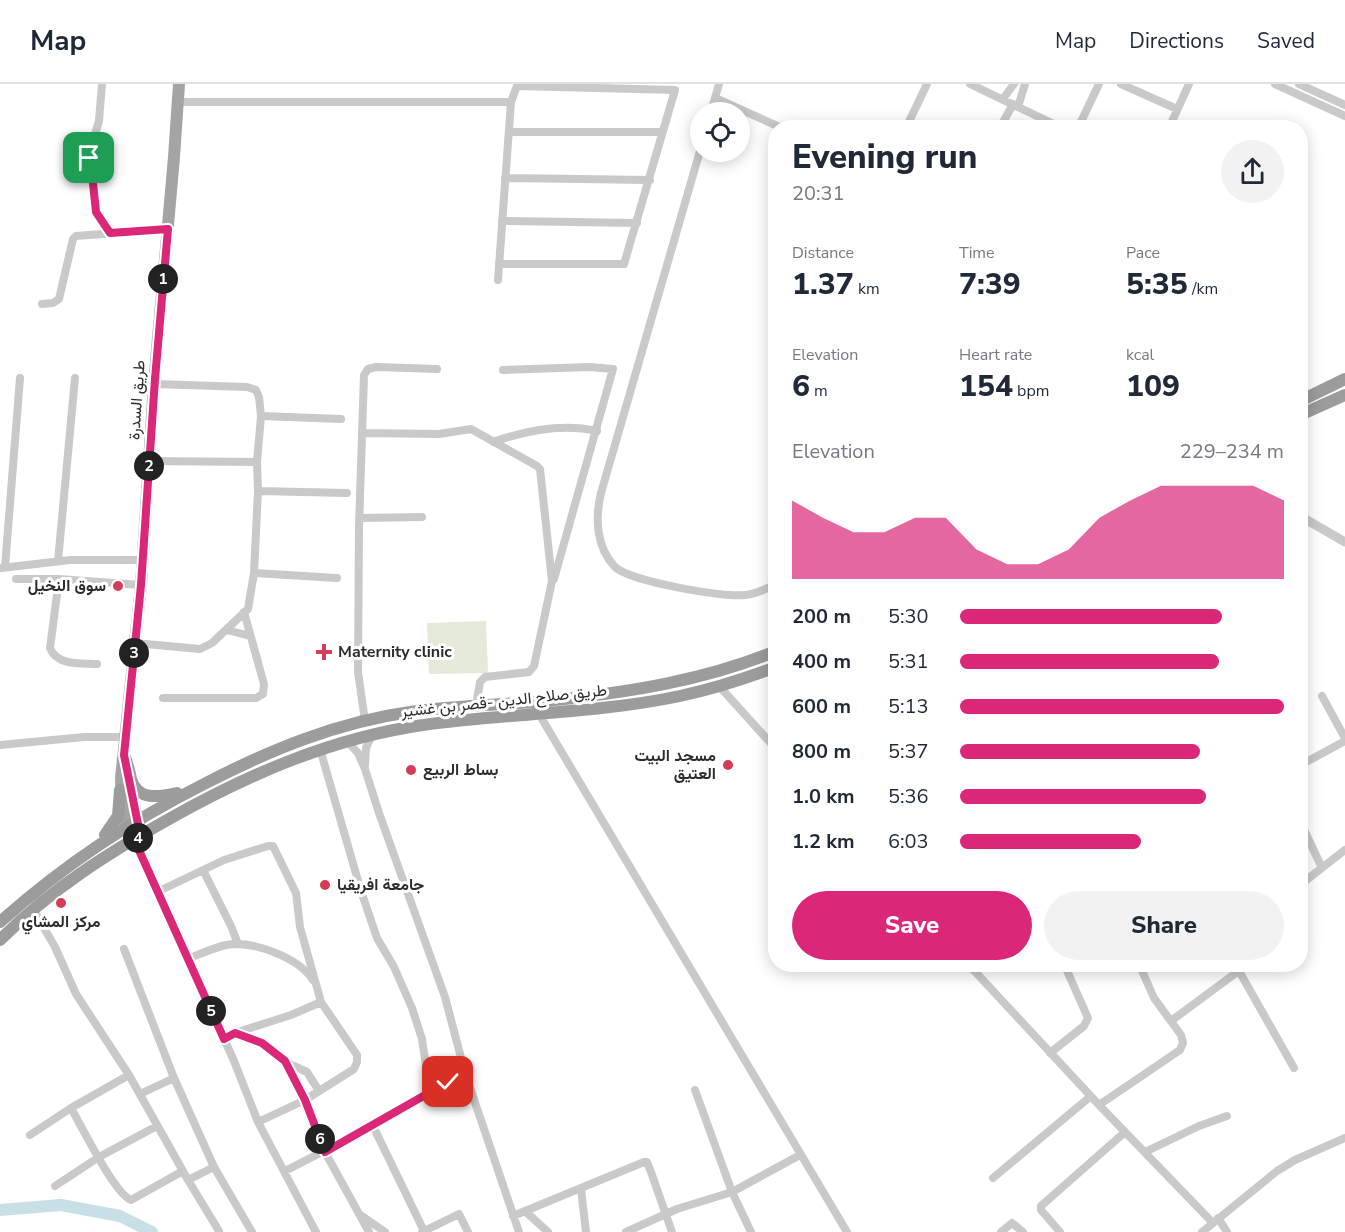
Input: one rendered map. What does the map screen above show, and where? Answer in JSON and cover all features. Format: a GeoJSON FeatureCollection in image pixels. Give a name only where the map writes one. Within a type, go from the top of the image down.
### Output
{"type":"FeatureCollection","features":[{"type":"Feature","properties":{"kind":"highway"},"geometry":{"type":"LineString","coordinates":[[1308,397],[1345,379]]}},
{"type":"Feature","properties":{"kind":"highway"},"geometry":{"type":"LineString","coordinates":[[1308,411],[1345,395]]}},
{"type":"Feature","properties":{"kind":"highway"},"geometry":{"type":"LineString","coordinates":[[0,922],[92,849],[131,823],[270,752],[365,721],[409,712],[555,700],[673,683],[743,664],[768,654]]}},
{"type":"Feature","properties":{"kind":"highway","name":"طريق صلاح الدين -قصر بن غشير"},"geometry":{"type":"LineString","coordinates":[[0,940],[33,909],[84,870],[237,783],[320,749],[372,735],[443,722],[539,714],[656,700],[720,687],[768,670]]}},
{"type":"Feature","properties":{"kind":"highway"},"geometry":{"type":"LineString","coordinates":[[124,755],[133,784],[141,793],[158,797],[190,791]]}},
{"type":"Feature","properties":{"kind":"highway"},"geometry":{"type":"LineString","coordinates":[[92,849],[116,820],[120,790]]}},
{"type":"Feature","properties":{"kind":"main road","name":"طريق السدرة"},"geometry":{"type":"LineString","coordinates":[[131,823],[120,790],[141,585],[154,384],[179,84]]}},
{"type":"Feature","properties":{"kind":"main road"},"geometry":{"type":"LineString","coordinates":[[124,755],[131,823],[136,841]]}},
{"type":"Feature","properties":{"kind":"street"},"geometry":{"type":"LineString","coordinates":[[102,84],[95,148],[89,158],[96,212],[110,233]]}},
{"type":"Feature","properties":{"kind":"street"},"geometry":{"type":"LineString","coordinates":[[714,102],[719,84]]}},
{"type":"Feature","properties":{"kind":"street"},"geometry":{"type":"LineString","coordinates":[[910,120],[927,84]]}},
{"type":"Feature","properties":{"kind":"street"},"geometry":{"type":"LineString","coordinates":[[970,84],[1046,120]]}},
{"type":"Feature","properties":{"kind":"street"},"geometry":{"type":"LineString","coordinates":[[1003,99],[1014,84]]}},
{"type":"Feature","properties":{"kind":"street"},"geometry":{"type":"LineString","coordinates":[[1006,120],[1016,105],[1025,84]]}},
{"type":"Feature","properties":{"kind":"street"},"geometry":{"type":"LineString","coordinates":[[1082,120],[1100,84]]}},
{"type":"Feature","properties":{"kind":"street"},"geometry":{"type":"LineString","coordinates":[[1121,84],[1177,109]]}},
{"type":"Feature","properties":{"kind":"street"},"geometry":{"type":"LineString","coordinates":[[1172,120],[1189,84]]}},
{"type":"Feature","properties":{"kind":"street"},"geometry":{"type":"LineString","coordinates":[[1275,84],[1345,116]]}},
{"type":"Feature","properties":{"kind":"street"},"geometry":{"type":"LineString","coordinates":[[1299,84],[1345,105]]}},
{"type":"Feature","properties":{"kind":"street"},"geometry":{"type":"LineString","coordinates":[[498,280],[499,264],[505,177],[511,102],[518,86],[675,90],[624,264],[499,264]]}},
{"type":"Feature","properties":{"kind":"street"},"geometry":{"type":"LineString","coordinates":[[715,98],[768,122]]}},
{"type":"Feature","properties":{"kind":"street"},"geometry":{"type":"LineString","coordinates":[[179,102],[511,102]]}},
{"type":"Feature","properties":{"kind":"street"},"geometry":{"type":"LineString","coordinates":[[509,132],[662,132]]}},
{"type":"Feature","properties":{"kind":"street"},"geometry":{"type":"LineString","coordinates":[[697,162],[601,493],[598,505],[598,532],[602,546],[614,565],[632,576],[732,596],[754,594],[768,588]]}},
{"type":"Feature","properties":{"kind":"street"},"geometry":{"type":"LineString","coordinates":[[505,177],[650,180]]}},
{"type":"Feature","properties":{"kind":"street"},"geometry":{"type":"LineString","coordinates":[[502,221],[637,223]]}},
{"type":"Feature","properties":{"kind":"street"},"geometry":{"type":"LineString","coordinates":[[42,304],[53,303],[59,299],[74,237],[168,229]]}},
{"type":"Feature","properties":{"kind":"street"},"geometry":{"type":"LineString","coordinates":[[365,721],[358,680],[359,518],[364,375],[368,369],[376,368],[436,369]]}},
{"type":"Feature","properties":{"kind":"street"},"geometry":{"type":"LineString","coordinates":[[476,706],[480,682],[484,677],[531,670],[534,666],[552,586],[613,374],[612,368],[503,370]]}},
{"type":"Feature","properties":{"kind":"street"},"geometry":{"type":"LineString","coordinates":[[20,378],[2,567],[58,561],[143,560]]}},
{"type":"Feature","properties":{"kind":"street"},"geometry":{"type":"LineString","coordinates":[[58,561],[75,378]]}},
{"type":"Feature","properties":{"kind":"street"},"geometry":{"type":"LineString","coordinates":[[135,643],[200,649],[212,643],[248,609],[254,573],[257,462],[261,416],[256,390],[247,387],[154,384]]}},
{"type":"Feature","properties":{"kind":"street"},"geometry":{"type":"LineString","coordinates":[[261,416],[341,419]]}},
{"type":"Feature","properties":{"kind":"street"},"geometry":{"type":"LineString","coordinates":[[493,442],[515,434],[569,427],[597,431]]}},
{"type":"Feature","properties":{"kind":"street"},"geometry":{"type":"LineString","coordinates":[[363,433],[439,434],[471,429],[537,466],[540,469],[552,586]]}},
{"type":"Feature","properties":{"kind":"street"},"geometry":{"type":"LineString","coordinates":[[149,461],[257,462]]}},
{"type":"Feature","properties":{"kind":"street"},"geometry":{"type":"LineString","coordinates":[[258,491],[347,493]]}},
{"type":"Feature","properties":{"kind":"street"},"geometry":{"type":"LineString","coordinates":[[359,518],[422,517]]}},
{"type":"Feature","properties":{"kind":"street"},"geometry":{"type":"LineString","coordinates":[[1308,521],[1345,542]]}},
{"type":"Feature","properties":{"kind":"street"},"geometry":{"type":"LineString","coordinates":[[254,573],[337,578]]}},
{"type":"Feature","properties":{"kind":"street"},"geometry":{"type":"LineString","coordinates":[[16,579],[59,579],[141,585]]}},
{"type":"Feature","properties":{"kind":"street"},"geometry":{"type":"LineString","coordinates":[[59,579],[50,648],[52,653],[60,661],[97,664]]}},
{"type":"Feature","properties":{"kind":"street"},"geometry":{"type":"LineString","coordinates":[[163,698],[256,698],[263,694],[264,684],[244,612]]}},
{"type":"Feature","properties":{"kind":"street"},"geometry":{"type":"LineString","coordinates":[[227,630],[250,636]]}},
{"type":"Feature","properties":{"kind":"street"},"geometry":{"type":"LineString","coordinates":[[720,687],[768,740]]}},
{"type":"Feature","properties":{"kind":"street"},"geometry":{"type":"LineString","coordinates":[[1308,761],[1345,740],[1322,696]]}},
{"type":"Feature","properties":{"kind":"street"},"geometry":{"type":"LineString","coordinates":[[539,714],[847,1232]]}},
{"type":"Feature","properties":{"kind":"street"},"geometry":{"type":"LineString","coordinates":[[365,769],[366,748],[372,735]]}},
{"type":"Feature","properties":{"kind":"street"},"geometry":{"type":"LineString","coordinates":[[0,745],[76,737],[126,736]]}},
{"type":"Feature","properties":{"kind":"street"},"geometry":{"type":"LineString","coordinates":[[347,741],[358,753],[365,769],[445,997],[465,1072],[519,1232]]}},
{"type":"Feature","properties":{"kind":"street"},"geometry":{"type":"LineString","coordinates":[[320,749],[370,919],[412,1008],[422,1039],[430,1093]]}},
{"type":"Feature","properties":{"kind":"street"},"geometry":{"type":"LineString","coordinates":[[136,841],[224,1039],[258,1122],[316,1232]]}},
{"type":"Feature","properties":{"kind":"street"},"geometry":{"type":"LineString","coordinates":[[1308,842],[1323,868]]}},
{"type":"Feature","properties":{"kind":"street"},"geometry":{"type":"LineString","coordinates":[[157,892],[224,860],[273,846],[296,893],[300,927],[314,980]]}},
{"type":"Feature","properties":{"kind":"street"},"geometry":{"type":"LineString","coordinates":[[1308,879],[1345,850]]}},
{"type":"Feature","properties":{"kind":"street"},"geometry":{"type":"LineString","coordinates":[[203,870],[238,944]]}},
{"type":"Feature","properties":{"kind":"street"},"geometry":{"type":"LineString","coordinates":[[33,909],[55,947],[76,994],[129,1075],[219,1231]]}},
{"type":"Feature","properties":{"kind":"street"},"geometry":{"type":"LineString","coordinates":[[187,959],[226,945],[238,944],[271,951],[285,957],[310,974],[321,1002],[357,1055],[354,1069],[305,1100],[258,1122]]}},
{"type":"Feature","properties":{"kind":"street"},"geometry":{"type":"LineString","coordinates":[[124,950],[174,1078],[214,1167],[252,1232]]}},
{"type":"Feature","properties":{"kind":"street"},"geometry":{"type":"LineString","coordinates":[[977,972],[1144,1152],[1227,1232]]}},
{"type":"Feature","properties":{"kind":"street"},"geometry":{"type":"LineString","coordinates":[[1050,1053],[1084,1026],[1088,1018],[1068,972]]}},
{"type":"Feature","properties":{"kind":"street"},"geometry":{"type":"LineString","coordinates":[[1099,1105],[1180,1050],[1183,1040],[1154,998],[1142,972]]}},
{"type":"Feature","properties":{"kind":"street"},"geometry":{"type":"LineString","coordinates":[[1171,1021],[1238,972]]}},
{"type":"Feature","properties":{"kind":"street"},"geometry":{"type":"LineString","coordinates":[[1240,972],[1294,1068]]}},
{"type":"Feature","properties":{"kind":"street"},"geometry":{"type":"LineString","coordinates":[[224,1039],[321,1002]]}},
{"type":"Feature","properties":{"kind":"street"},"geometry":{"type":"LineString","coordinates":[[235,1033],[262,1043],[285,1061],[307,1072],[319,1091]]}},
{"type":"Feature","properties":{"kind":"street"},"geometry":{"type":"LineString","coordinates":[[285,1061],[305,1100],[325,1152],[369,1232]]}},
{"type":"Feature","properties":{"kind":"street"},"geometry":{"type":"LineString","coordinates":[[285,1171],[373,1126],[465,1072]]}},
{"type":"Feature","properties":{"kind":"street"},"geometry":{"type":"LineString","coordinates":[[30,1135],[71,1108],[129,1075]]}},
{"type":"Feature","properties":{"kind":"street"},"geometry":{"type":"LineString","coordinates":[[140,1094],[174,1078]]}},
{"type":"Feature","properties":{"kind":"street"},"geometry":{"type":"LineString","coordinates":[[695,1090],[732,1192],[751,1232]]}},
{"type":"Feature","properties":{"kind":"street"},"geometry":{"type":"LineString","coordinates":[[993,1178],[1091,1096]]}},
{"type":"Feature","properties":{"kind":"street"},"geometry":{"type":"LineString","coordinates":[[71,1108],[125,1197],[131,1200],[183,1171]]}},
{"type":"Feature","properties":{"kind":"street"},"geometry":{"type":"LineString","coordinates":[[1144,1152],[1199,1126],[1227,1116]]}},
{"type":"Feature","properties":{"kind":"street"},"geometry":{"type":"LineString","coordinates":[[55,1186],[99,1156],[157,1126]]}},
{"type":"Feature","properties":{"kind":"street"},"geometry":{"type":"LineString","coordinates":[[373,1126],[423,1231],[459,1214],[468,1232]]}},
{"type":"Feature","properties":{"kind":"street"},"geometry":{"type":"LineString","coordinates":[[1060,1232],[1041,1210],[1041,1206],[1125,1132]]}},
{"type":"Feature","properties":{"kind":"street"},"geometry":{"type":"LineString","coordinates":[[1202,1232],[1283,1167],[1345,1138]]}},
{"type":"Feature","properties":{"kind":"street"},"geometry":{"type":"LineString","coordinates":[[626,1232],[695,1202],[732,1192],[800,1155]]}},
{"type":"Feature","properties":{"kind":"street"},"geometry":{"type":"LineString","coordinates":[[513,1216],[644,1162],[648,1165],[672,1232]]}},
{"type":"Feature","properties":{"kind":"street"},"geometry":{"type":"LineString","coordinates":[[188,1180],[214,1167]]}},
{"type":"Feature","properties":{"kind":"street"},"geometry":{"type":"LineString","coordinates":[[581,1189],[586,1232]]}},
{"type":"Feature","properties":{"kind":"street"},"geometry":{"type":"LineString","coordinates":[[526,1212],[548,1232]]}},
{"type":"Feature","properties":{"kind":"street"},"geometry":{"type":"LineString","coordinates":[[358,1213],[385,1232]]}},
{"type":"Feature","properties":{"kind":"street"},"geometry":{"type":"LineString","coordinates":[[1001,1232],[1012,1223],[1023,1232]]}},
{"type":"Feature","properties":{"kind":"shaded area"},"geometry":{"type":"Polygon","coordinates":[[[486,621],[488,673],[429,674],[427,623],[486,621]]]}},
{"type":"Feature","properties":{"kind":"waterway"},"geometry":{"type":"LineString","coordinates":[[0,1210],[61,1205],[120,1216],[152,1232]]}},
{"type":"Feature","properties":{"kind":"place","name":"سوق النخيل"},"geometry":{"type":"Point","coordinates":[118,586]}},
{"type":"Feature","properties":{"kind":"place","name":"Maternity clinic"},"geometry":{"type":"Point","coordinates":[324,652]}},
{"type":"Feature","properties":{"kind":"place","name":"مسجد البيت العتيق"},"geometry":{"type":"Point","coordinates":[728,765]}},
{"type":"Feature","properties":{"kind":"place","name":"بساط الربيع"},"geometry":{"type":"Point","coordinates":[411,770]}},
{"type":"Feature","properties":{"kind":"place","name":"جامعة افريقيا"},"geometry":{"type":"Point","coordinates":[325,885]}},
{"type":"Feature","properties":{"kind":"place","name":"مركز المشاي"},"geometry":{"type":"Point","coordinates":[61,903]}},
{"type":"Feature","properties":{"kind":"route"},"geometry":{"type":"LineString","coordinates":[[89,158],[96,212],[110,233],[168,229],[141,585],[124,755],[138,824],[138,848],[224,1039],[235,1033],[262,1043],[285,1061],[305,1100],[325,1152],[448,1082]]}}]}
